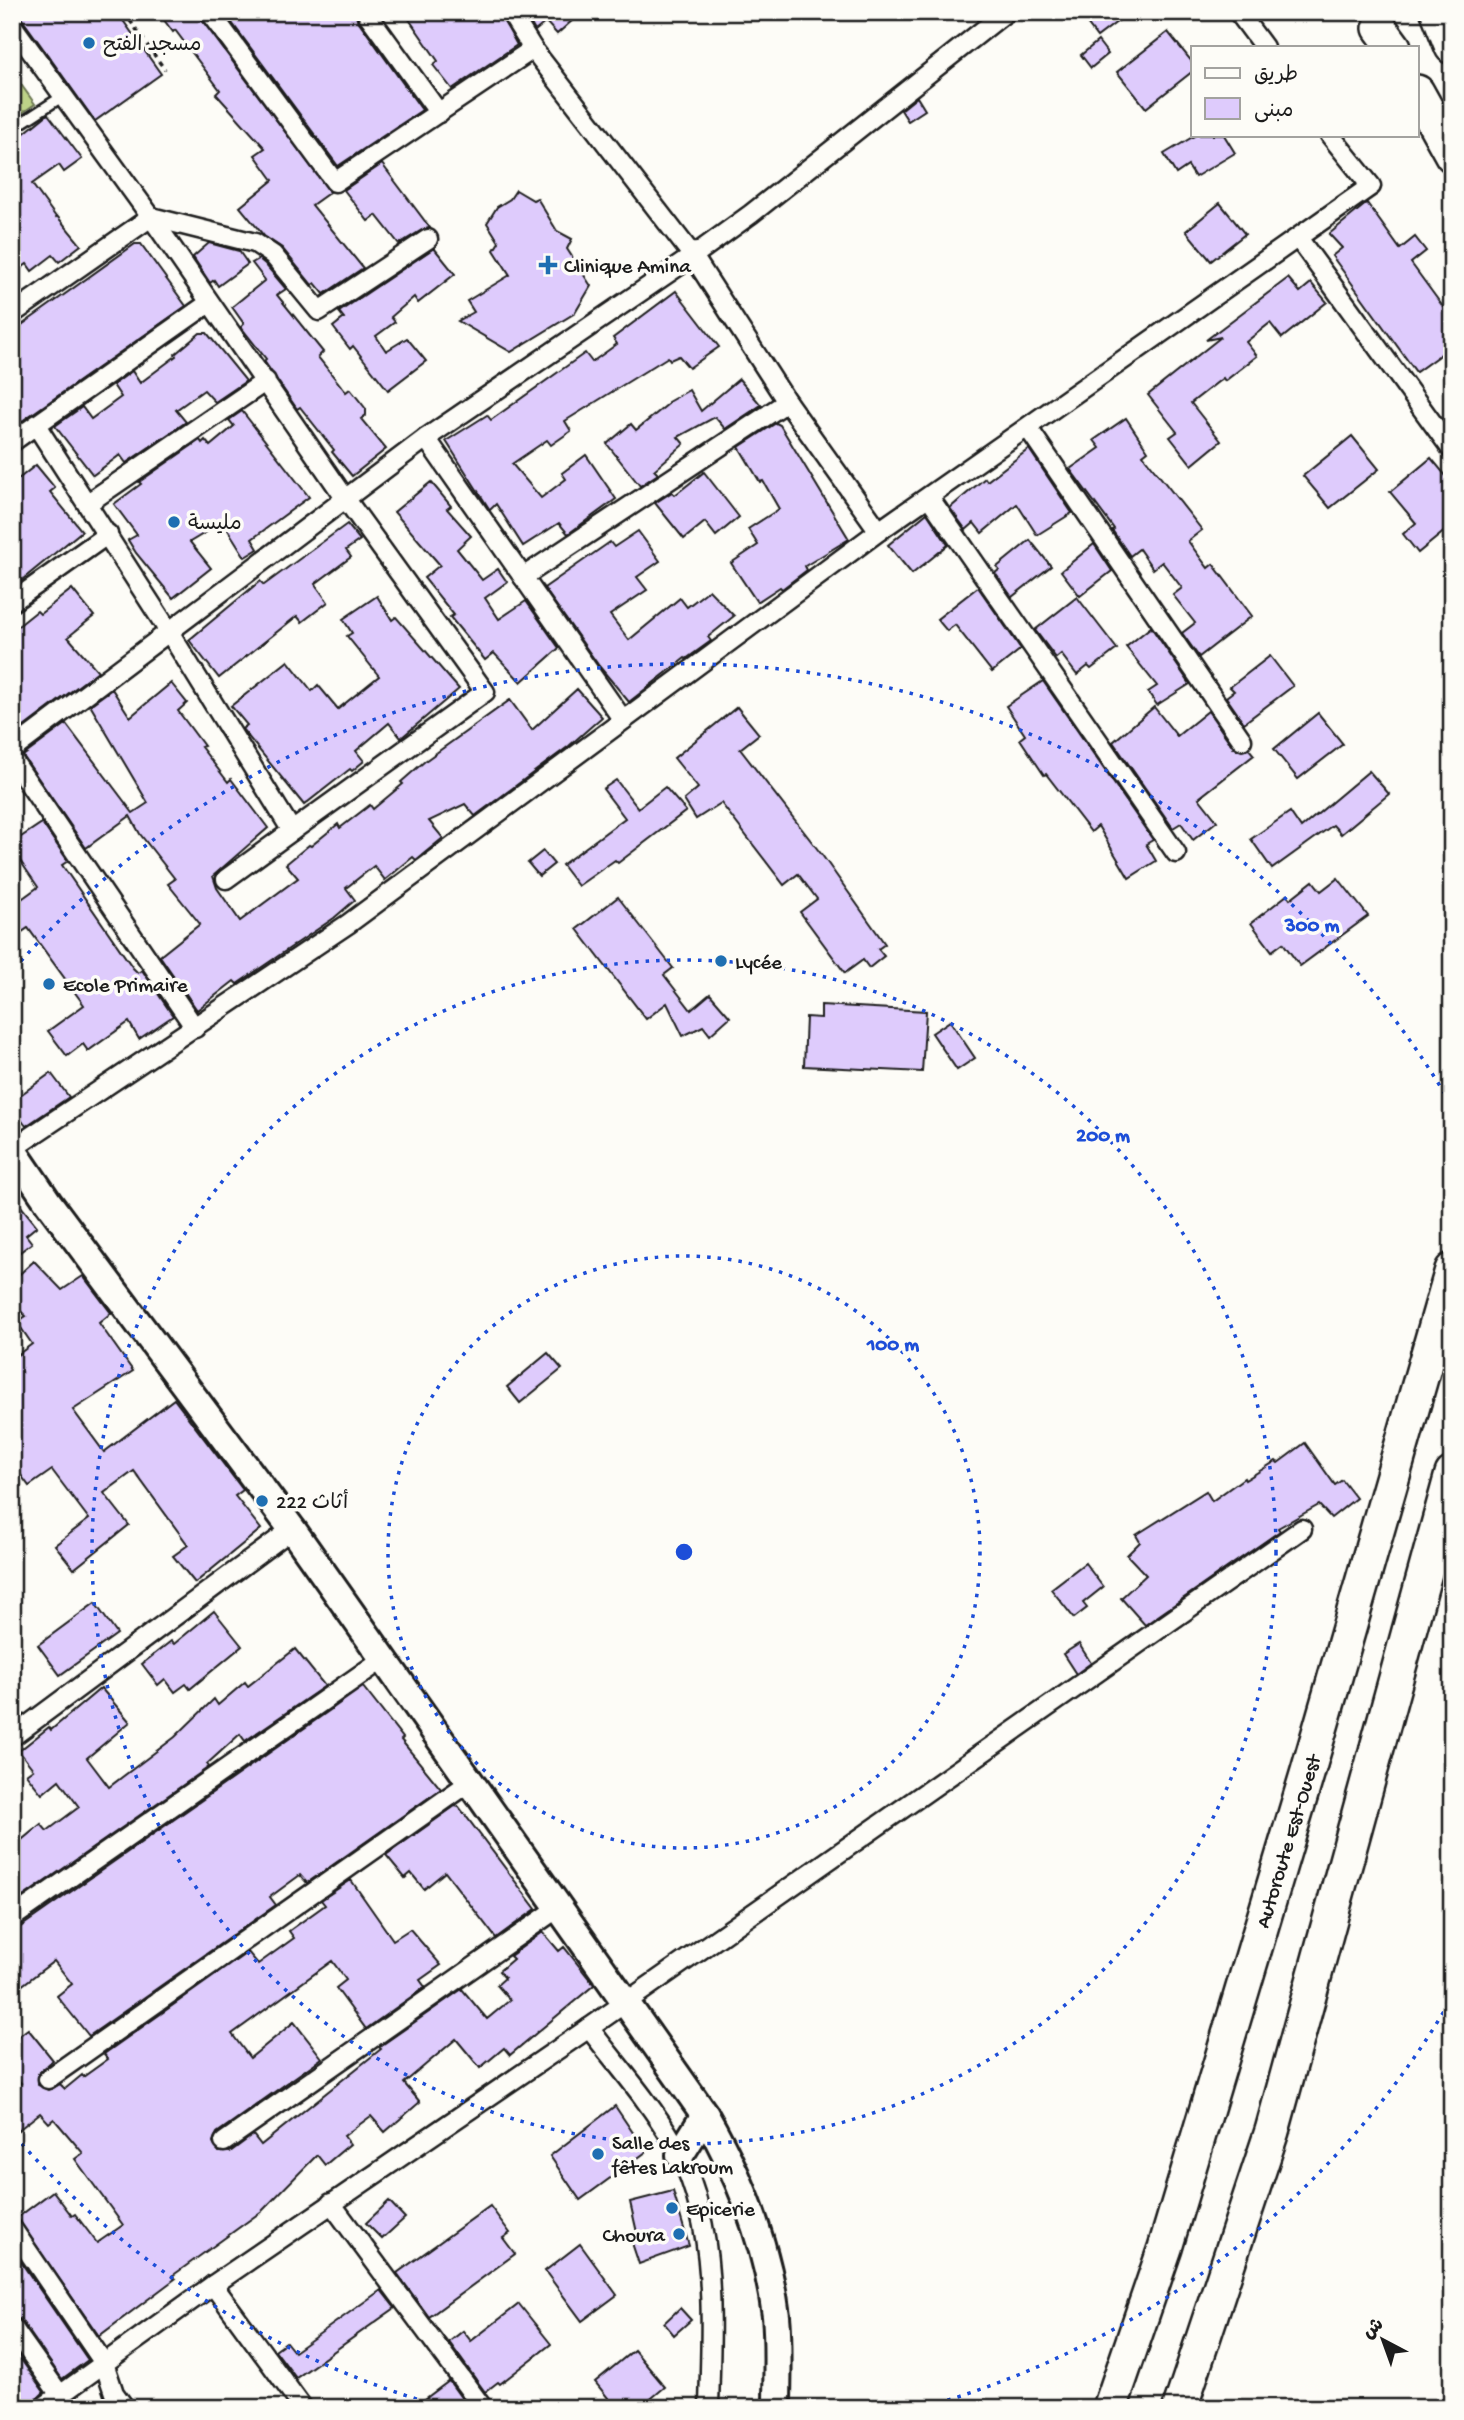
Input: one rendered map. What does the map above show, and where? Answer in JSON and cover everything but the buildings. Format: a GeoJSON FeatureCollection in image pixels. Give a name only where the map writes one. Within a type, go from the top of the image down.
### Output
{"type":"FeatureCollection","features":[{"type":"Feature","properties":{"kind":"highway"},"geometry":{"type":"LineString","coordinates":[[1438,12],[1452,47]]}},
{"type":"Feature","properties":{"kind":"highway"},"geometry":{"type":"LineString","coordinates":[[1418,80],[1452,127]]}},
{"type":"Feature","properties":{"kind":"highway"},"geometry":{"type":"LineString","coordinates":[[1418,94],[1452,155]]}},
{"type":"Feature","properties":{"kind":"highway","name":"Autoroute Est-Ouest"},"geometry":{"type":"LineString","coordinates":[[1110,2408],[1173,2222],[1304,1784],[1452,1270]]}},
{"type":"Feature","properties":{"kind":"highway"},"geometry":{"type":"LineString","coordinates":[[1180,2408],[1272,2131],[1452,1474]]}},
{"type":"Feature","properties":{"kind":"main road"},"geometry":{"type":"LineString","coordinates":[[12,1149],[48,1202],[292,1529],[705,2115],[739,2179],[763,2248],[776,2319],[777,2408]]}},
{"type":"Feature","properties":{"kind":"main road"},"geometry":{"type":"LineString","coordinates":[[680,2155],[705,2115]]}},
{"type":"Feature","properties":{"kind":"street"},"geometry":{"type":"LineString","coordinates":[[211,12],[335,182],[533,49]]}},
{"type":"Feature","properties":{"kind":"street"},"geometry":{"type":"LineString","coordinates":[[366,12],[439,113]]}},
{"type":"Feature","properties":{"kind":"street"},"geometry":{"type":"LineString","coordinates":[[510,12],[533,49],[693,256],[786,402],[879,531]]}},
{"type":"Feature","properties":{"kind":"street"},"geometry":{"type":"LineString","coordinates":[[12,750],[426,438],[751,214],[1006,12]]}},
{"type":"Feature","properties":{"kind":"street"},"geometry":{"type":"LineString","coordinates":[[1238,12],[1263,46]]}},
{"type":"Feature","properties":{"kind":"street"},"geometry":{"type":"LineString","coordinates":[[12,25],[151,217],[345,498],[485,692],[226,879]]}},
{"type":"Feature","properties":{"kind":"street"},"geometry":{"type":"LineString","coordinates":[[12,1149],[348,924],[879,531],[1371,186],[1331,136]]}},
{"type":"Feature","properties":{"kind":"street"},"geometry":{"type":"LineString","coordinates":[[12,314],[151,217],[255,243],[273,256],[319,310],[428,239]]}},
{"type":"Feature","properties":{"kind":"street"},"geometry":{"type":"LineString","coordinates":[[1298,238],[1452,450]]}},
{"type":"Feature","properties":{"kind":"street"},"geometry":{"type":"LineString","coordinates":[[12,442],[209,303]]}},
{"type":"Feature","properties":{"kind":"street"},"geometry":{"type":"LineString","coordinates":[[88,503],[266,381]]}},
{"type":"Feature","properties":{"kind":"street"},"geometry":{"type":"LineString","coordinates":[[523,577],[786,402]]}},
{"type":"Feature","properties":{"kind":"street"},"geometry":{"type":"LineString","coordinates":[[36,425],[169,630],[292,831]]}},
{"type":"Feature","properties":{"kind":"street"},"geometry":{"type":"LineString","coordinates":[[1028,428],[1242,740]]}},
{"type":"Feature","properties":{"kind":"street"},"geometry":{"type":"LineString","coordinates":[[426,438],[623,720]]}},
{"type":"Feature","properties":{"kind":"street"},"geometry":{"type":"LineString","coordinates":[[929,497],[1176,853]]}},
{"type":"Feature","properties":{"kind":"street"},"geometry":{"type":"LineString","coordinates":[[12,602],[108,534]]}},
{"type":"Feature","properties":{"kind":"street"},"geometry":{"type":"LineString","coordinates":[[12,759],[195,1028]]}},
{"type":"Feature","properties":{"kind":"street"},"geometry":{"type":"LineString","coordinates":[[12,1737],[292,1529]]}},
{"type":"Feature","properties":{"kind":"street"},"geometry":{"type":"LineString","coordinates":[[42,2408],[213,2285],[589,2028],[1302,1529]]}},
{"type":"Feature","properties":{"kind":"street"},"geometry":{"type":"LineString","coordinates":[[12,1918],[383,1659]]}},
{"type":"Feature","properties":{"kind":"street"},"geometry":{"type":"LineString","coordinates":[[48,2079],[470,1782]]}},
{"type":"Feature","properties":{"kind":"street"},"geometry":{"type":"LineString","coordinates":[[224,2142],[558,1908]]}},
{"type":"Feature","properties":{"kind":"street"},"geometry":{"type":"LineString","coordinates":[[589,2028],[664,2129],[680,2155],[694,2194],[704,2234],[709,2274],[709,2408]]}},
{"type":"Feature","properties":{"kind":"street"},"geometry":{"type":"LineString","coordinates":[[331,2203],[482,2408]]}},
{"type":"Feature","properties":{"kind":"street"},"geometry":{"type":"LineString","coordinates":[[12,2228],[104,2363],[114,2393],[125,2408]]}},
{"type":"Feature","properties":{"kind":"street"},"geometry":{"type":"LineString","coordinates":[[213,2285],[303,2408]]}},
{"type":"Feature","properties":{"kind":"street"},"geometry":{"type":"LineString","coordinates":[[12,2327],[60,2395]]}},
{"type":"Feature","properties":{"kind":"lane"},"geometry":{"type":"LineString","coordinates":[[12,129],[63,96]]}},
{"type":"Feature","properties":{"kind":"path"},"geometry":{"type":"LineString","coordinates":[[124,12],[165,70]]}},
{"type":"Feature","properties":{"kind":"green space"},"geometry":{"type":"Polygon","coordinates":[[[12,72],[35,104],[12,120],[12,72]]]}},
{"type":"Feature","properties":{"kind":"place","name":"مسجد الفتح"},"geometry":{"type":"Point","coordinates":[89,43]}},
{"type":"Feature","properties":{"kind":"place","name":"Clinique Amina"},"geometry":{"type":"Point","coordinates":[548,265]}},
{"type":"Feature","properties":{"kind":"place","name":"مليسة"},"geometry":{"type":"Point","coordinates":[174,522]}},
{"type":"Feature","properties":{"kind":"place","name":"Lycée"},"geometry":{"type":"Point","coordinates":[721,961]}},
{"type":"Feature","properties":{"kind":"place","name":"Ecole Primaire"},"geometry":{"type":"Point","coordinates":[49,984]}},
{"type":"Feature","properties":{"kind":"place","name":"أثاث 222"},"geometry":{"type":"Point","coordinates":[262,1501]}},
{"type":"Feature","properties":{"kind":"place","name":"Salle des fêtes Lakroum"},"geometry":{"type":"Point","coordinates":[598,2154]}},
{"type":"Feature","properties":{"kind":"place","name":"Epicerie"},"geometry":{"type":"Point","coordinates":[672,2208]}},
{"type":"Feature","properties":{"kind":"place","name":"Choura"},"geometry":{"type":"Point","coordinates":[679,2234]}}]}
